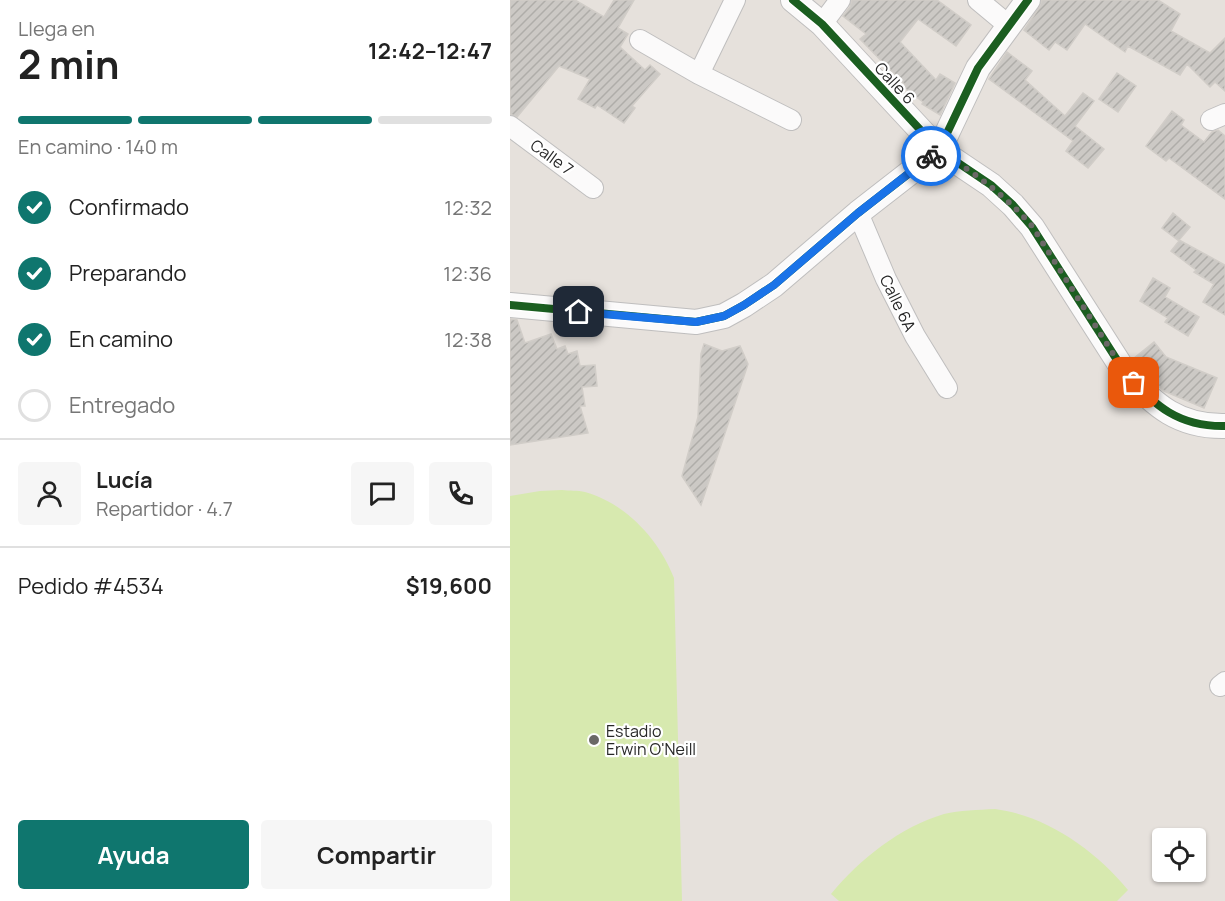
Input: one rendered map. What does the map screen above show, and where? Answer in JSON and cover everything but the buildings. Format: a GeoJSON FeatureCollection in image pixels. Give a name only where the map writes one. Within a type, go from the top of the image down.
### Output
{"type":"FeatureCollection","features":[{"type":"Feature","properties":{"kind":"street"},"geometry":{"type":"LineString","coordinates":[[699,74],[735,0]]}},
{"type":"Feature","properties":{"kind":"street","name":"Calle 6"},"geometry":{"type":"LineString","coordinates":[[793,0],[822,24],[939,150],[991,185],[1032,226],[1126,374],[1142,392],[1159,407],[1187,421],[1225,426]]}},
{"type":"Feature","properties":{"kind":"street"},"geometry":{"type":"LineString","coordinates":[[822,24],[840,0]]}},
{"type":"Feature","properties":{"kind":"street"},"geometry":{"type":"LineString","coordinates":[[978,0],[1008,25]]}},
{"type":"Feature","properties":{"kind":"street"},"geometry":{"type":"LineString","coordinates":[[510,305],[696,322],[724,316],[744,305],[774,285],[858,213],[939,150],[978,68],[1028,0]]}},
{"type":"Feature","properties":{"kind":"street"},"geometry":{"type":"LineString","coordinates":[[640,40],[699,74],[791,120]]}},
{"type":"Feature","properties":{"kind":"street","name":"Calle 7"},"geometry":{"type":"LineString","coordinates":[[510,126],[593,188]]}},
{"type":"Feature","properties":{"kind":"street","name":"Calle 6A"},"geometry":{"type":"LineString","coordinates":[[858,213],[905,317],[947,388]]}},
{"type":"Feature","properties":{"kind":"green space","name":"Estadio Erwin O'Neill"},"geometry":{"type":"Polygon","coordinates":[[[562,490],[582,491],[615,505],[628,514],[660,550],[674,578],[682,901],[510,901],[510,496],[562,490]]]}},
{"type":"Feature","properties":{"kind":"green space"},"geometry":{"type":"Polygon","coordinates":[[[995,809],[1033,819],[1069,837],[1101,861],[1128,890],[1117,901],[839,901],[831,894],[868,857],[912,827],[944,814],[995,809]]]}},
{"type":"Feature","properties":{"kind":"cycle path"},"geometry":{"type":"LineString","coordinates":[[793,0],[822,24],[939,150],[991,185],[1013,205],[1032,227],[1126,374],[1147,396],[1181,418],[1194,423],[1225,426]]}},
{"type":"Feature","properties":{"kind":"cycle path"},"geometry":{"type":"LineString","coordinates":[[510,305],[696,322],[724,316],[744,305],[774,285],[858,213],[939,150],[978,68],[1028,0]]}},
{"type":"Feature","properties":{"kind":"way so far"},"geometry":{"type":"LineString","coordinates":[[931,156],[939,150],[991,185],[1032,226],[1126,374],[1134,383]]}},
{"type":"Feature","properties":{"kind":"place","name":"Estadio Erwin O'Neill"},"geometry":{"type":"Point","coordinates":[594,740]}},
{"type":"Feature","properties":{"kind":"route"},"geometry":{"type":"LineString","coordinates":[[579,312],[696,322],[724,316],[774,285],[858,213],[931,156]]}}]}
